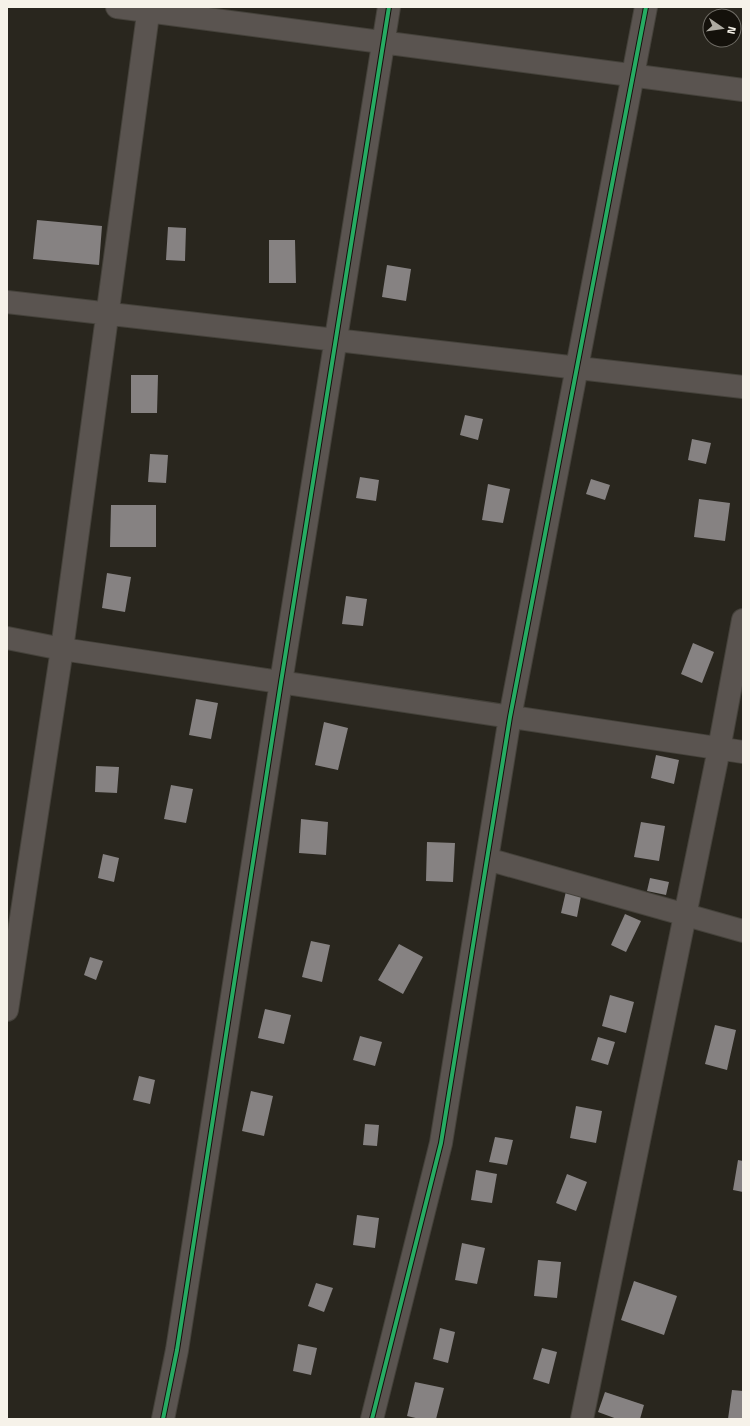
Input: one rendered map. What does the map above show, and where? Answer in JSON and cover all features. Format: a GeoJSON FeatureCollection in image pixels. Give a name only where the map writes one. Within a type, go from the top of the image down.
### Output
{"type":"FeatureCollection","features":[{"type":"Feature","properties":{"kind":"street"},"geometry":{"type":"LineString","coordinates":[[117,7],[149,9],[743,90]]}},
{"type":"Feature","properties":{"kind":"street"},"geometry":{"type":"LineString","coordinates":[[163,1419],[178,1350],[281,682],[389,7]]}},
{"type":"Feature","properties":{"kind":"street"},"geometry":{"type":"LineString","coordinates":[[372,1419],[441,1143],[510,717],[646,7]]}},
{"type":"Feature","properties":{"kind":"street"},"geometry":{"type":"LineString","coordinates":[[7,1010],[62,649],[149,9]]}},
{"type":"Feature","properties":{"kind":"street"},"geometry":{"type":"LineString","coordinates":[[7,302],[743,387]]}},
{"type":"Feature","properties":{"kind":"street"},"geometry":{"type":"LineString","coordinates":[[582,1419],[719,749],[743,620]]}},
{"type":"Feature","properties":{"kind":"street"},"geometry":{"type":"LineString","coordinates":[[7,638],[62,649],[743,752]]}},
{"type":"Feature","properties":{"kind":"street"},"geometry":{"type":"LineString","coordinates":[[487,859],[743,931]]}},
{"type":"Feature","properties":{"kind":"building"},"geometry":{"type":"Polygon","coordinates":[[[37,220],[102,226],[99,265],[33,259],[37,220]]]}},
{"type":"Feature","properties":{"kind":"building"},"geometry":{"type":"Polygon","coordinates":[[[168,227],[186,228],[185,261],[166,260],[168,227]]]}},
{"type":"Feature","properties":{"kind":"building"},"geometry":{"type":"Polygon","coordinates":[[[269,240],[295,240],[296,283],[269,283],[269,240]]]}},
{"type":"Feature","properties":{"kind":"building"},"geometry":{"type":"Polygon","coordinates":[[[387,265],[411,269],[406,301],[382,297],[387,265]]]}},
{"type":"Feature","properties":{"kind":"building"},"geometry":{"type":"Polygon","coordinates":[[[131,375],[158,375],[157,413],[131,413],[131,375]]]}},
{"type":"Feature","properties":{"kind":"building"},"geometry":{"type":"Polygon","coordinates":[[[465,415],[483,419],[478,440],[460,435],[465,415]]]}},
{"type":"Feature","properties":{"kind":"building"},"geometry":{"type":"Polygon","coordinates":[[[692,439],[711,443],[706,464],[688,460],[692,439]]]}},
{"type":"Feature","properties":{"kind":"building"},"geometry":{"type":"Polygon","coordinates":[[[150,454],[168,455],[166,483],[148,482],[150,454]]]}},
{"type":"Feature","properties":{"kind":"building"},"geometry":{"type":"Polygon","coordinates":[[[360,477],[379,480],[376,501],[356,498],[360,477]]]}},
{"type":"Feature","properties":{"kind":"building"},"geometry":{"type":"Polygon","coordinates":[[[591,479],[610,485],[605,500],[586,494],[591,479]]]}},
{"type":"Feature","properties":{"kind":"building"},"geometry":{"type":"Polygon","coordinates":[[[488,484],[510,489],[503,523],[482,520],[488,484]]]}},
{"type":"Feature","properties":{"kind":"building"},"geometry":{"type":"Polygon","coordinates":[[[699,499],[730,503],[725,541],[694,537],[699,499]]]}},
{"type":"Feature","properties":{"kind":"building"},"geometry":{"type":"Polygon","coordinates":[[[111,505],[156,505],[156,547],[110,547],[111,505]]]}},
{"type":"Feature","properties":{"kind":"building"},"geometry":{"type":"Polygon","coordinates":[[[107,573],[131,577],[125,612],[102,608],[107,573]]]}},
{"type":"Feature","properties":{"kind":"building"},"geometry":{"type":"Polygon","coordinates":[[[346,596],[367,599],[363,626],[342,624],[346,596]]]}},
{"type":"Feature","properties":{"kind":"building"},"geometry":{"type":"Polygon","coordinates":[[[693,643],[714,652],[702,683],[681,674],[693,643]]]}},
{"type":"Feature","properties":{"kind":"building"},"geometry":{"type":"Polygon","coordinates":[[[196,699],[218,703],[211,739],[189,735],[196,699]]]}},
{"type":"Feature","properties":{"kind":"building"},"geometry":{"type":"Polygon","coordinates":[[[324,722],[348,728],[338,770],[315,765],[324,722]]]}},
{"type":"Feature","properties":{"kind":"building"},"geometry":{"type":"Polygon","coordinates":[[[656,755],[679,760],[674,784],[651,778],[656,755]]]}},
{"type":"Feature","properties":{"kind":"building"},"geometry":{"type":"Polygon","coordinates":[[[96,766],[119,767],[117,793],[95,792],[96,766]]]}},
{"type":"Feature","properties":{"kind":"building"},"geometry":{"type":"Polygon","coordinates":[[[171,785],[193,789],[186,823],[164,819],[171,785]]]}},
{"type":"Feature","properties":{"kind":"building"},"geometry":{"type":"Polygon","coordinates":[[[301,819],[328,822],[326,855],[299,853],[301,819]]]}},
{"type":"Feature","properties":{"kind":"building"},"geometry":{"type":"Polygon","coordinates":[[[641,822],[665,826],[659,861],[634,857],[641,822]]]}},
{"type":"Feature","properties":{"kind":"building"},"geometry":{"type":"Polygon","coordinates":[[[427,842],[455,843],[453,882],[426,881],[427,842]]]}},
{"type":"Feature","properties":{"kind":"building"},"geometry":{"type":"Polygon","coordinates":[[[103,854],[119,858],[114,882],[98,878],[103,854]]]}},
{"type":"Feature","properties":{"kind":"building"},"geometry":{"type":"Polygon","coordinates":[[[650,878],[669,882],[666,895],[647,891],[650,878]]]}},
{"type":"Feature","properties":{"kind":"building"},"geometry":{"type":"Polygon","coordinates":[[[567,887],[582,891],[577,917],[561,913],[567,887]]]}},
{"type":"Feature","properties":{"kind":"building"},"geometry":{"type":"Polygon","coordinates":[[[625,914],[641,921],[626,952],[611,945],[625,914]]]}},
{"type":"Feature","properties":{"kind":"building"},"geometry":{"type":"Polygon","coordinates":[[[311,941],[330,945],[322,982],[302,977],[311,941]]]}},
{"type":"Feature","properties":{"kind":"building"},"geometry":{"type":"Polygon","coordinates":[[[399,944],[423,957],[403,994],[378,980],[399,944]]]}},
{"type":"Feature","properties":{"kind":"building"},"geometry":{"type":"Polygon","coordinates":[[[90,957],[103,961],[96,980],[84,975],[90,957]]]}},
{"type":"Feature","properties":{"kind":"building"},"geometry":{"type":"Polygon","coordinates":[[[610,995],[634,1002],[626,1033],[602,1026],[610,995]]]}},
{"type":"Feature","properties":{"kind":"building"},"geometry":{"type":"Polygon","coordinates":[[[265,1009],[291,1015],[284,1044],[258,1038],[265,1009]]]}},
{"type":"Feature","properties":{"kind":"building"},"geometry":{"type":"Polygon","coordinates":[[[715,1025],[736,1030],[727,1070],[705,1064],[715,1025]]]}},
{"type":"Feature","properties":{"kind":"building"},"geometry":{"type":"Polygon","coordinates":[[[360,1036],[382,1042],[375,1066],[353,1060],[360,1036]]]}},
{"type":"Feature","properties":{"kind":"building"},"geometry":{"type":"Polygon","coordinates":[[[598,1037],[615,1042],[608,1065],[591,1060],[598,1037]]]}},
{"type":"Feature","properties":{"kind":"building"},"geometry":{"type":"Polygon","coordinates":[[[139,1076],[155,1080],[150,1104],[133,1100],[139,1076]]]}},
{"type":"Feature","properties":{"kind":"building"},"geometry":{"type":"Polygon","coordinates":[[[251,1091],[273,1096],[264,1136],[242,1131],[251,1091]]]}},
{"type":"Feature","properties":{"kind":"building"},"geometry":{"type":"Polygon","coordinates":[[[576,1106],[602,1111],[596,1143],[570,1138],[576,1106]]]}},
{"type":"Feature","properties":{"kind":"building"},"geometry":{"type":"Polygon","coordinates":[[[365,1124],[379,1125],[377,1146],[363,1145],[365,1124]]]}},
{"type":"Feature","properties":{"kind":"building"},"geometry":{"type":"Polygon","coordinates":[[[495,1137],[513,1140],[507,1165],[489,1162],[495,1137]]]}},
{"type":"Feature","properties":{"kind":"building"},"geometry":{"type":"Polygon","coordinates":[[[738,1160],[743,1161],[743,1192],[733,1190],[738,1160]]]}},
{"type":"Feature","properties":{"kind":"building"},"geometry":{"type":"Polygon","coordinates":[[[476,1170],[497,1174],[492,1203],[471,1200],[476,1170]]]}},
{"type":"Feature","properties":{"kind":"building"},"geometry":{"type":"Polygon","coordinates":[[[567,1174],[587,1182],[576,1211],[556,1203],[567,1174]]]}},
{"type":"Feature","properties":{"kind":"building"},"geometry":{"type":"Polygon","coordinates":[[[357,1215],[379,1218],[375,1248],[353,1245],[357,1215]]]}},
{"type":"Feature","properties":{"kind":"building"},"geometry":{"type":"Polygon","coordinates":[[[462,1243],[485,1248],[477,1284],[455,1280],[462,1243]]]}},
{"type":"Feature","properties":{"kind":"building"},"geometry":{"type":"Polygon","coordinates":[[[538,1260],[561,1262],[557,1298],[534,1296],[538,1260]]]}},
{"type":"Feature","properties":{"kind":"building"},"geometry":{"type":"Polygon","coordinates":[[[634,1281],[677,1296],[664,1335],[621,1320],[634,1281]]]}},
{"type":"Feature","properties":{"kind":"building"},"geometry":{"type":"Polygon","coordinates":[[[316,1283],[333,1288],[324,1312],[308,1306],[316,1283]]]}},
{"type":"Feature","properties":{"kind":"building"},"geometry":{"type":"Polygon","coordinates":[[[440,1328],[455,1332],[448,1363],[433,1359],[440,1328]]]}},
{"type":"Feature","properties":{"kind":"building"},"geometry":{"type":"Polygon","coordinates":[[[298,1344],[317,1348],[311,1375],[293,1371],[298,1344]]]}},
{"type":"Feature","properties":{"kind":"building"},"geometry":{"type":"Polygon","coordinates":[[[542,1348],[557,1352],[549,1384],[533,1379],[542,1348]]]}},
{"type":"Feature","properties":{"kind":"building"},"geometry":{"type":"Polygon","coordinates":[[[415,1382],[444,1388],[436,1419],[420,1419],[407,1416],[415,1382]]]}},
{"type":"Feature","properties":{"kind":"building"},"geometry":{"type":"Polygon","coordinates":[[[732,1390],[743,1391],[743,1419],[728,1419],[732,1390]]]}},
{"type":"Feature","properties":{"kind":"building"},"geometry":{"type":"Polygon","coordinates":[[[605,1392],[644,1405],[640,1419],[617,1419],[598,1412],[605,1392]]]}},
{"type":"Feature","properties":{"kind":"cycle path"},"geometry":{"type":"LineString","coordinates":[[163,1419],[177,1350],[281,682],[389,7]]}},
{"type":"Feature","properties":{"kind":"cycle path"},"geometry":{"type":"LineString","coordinates":[[372,1419],[441,1143],[510,717],[646,7]]}}]}
